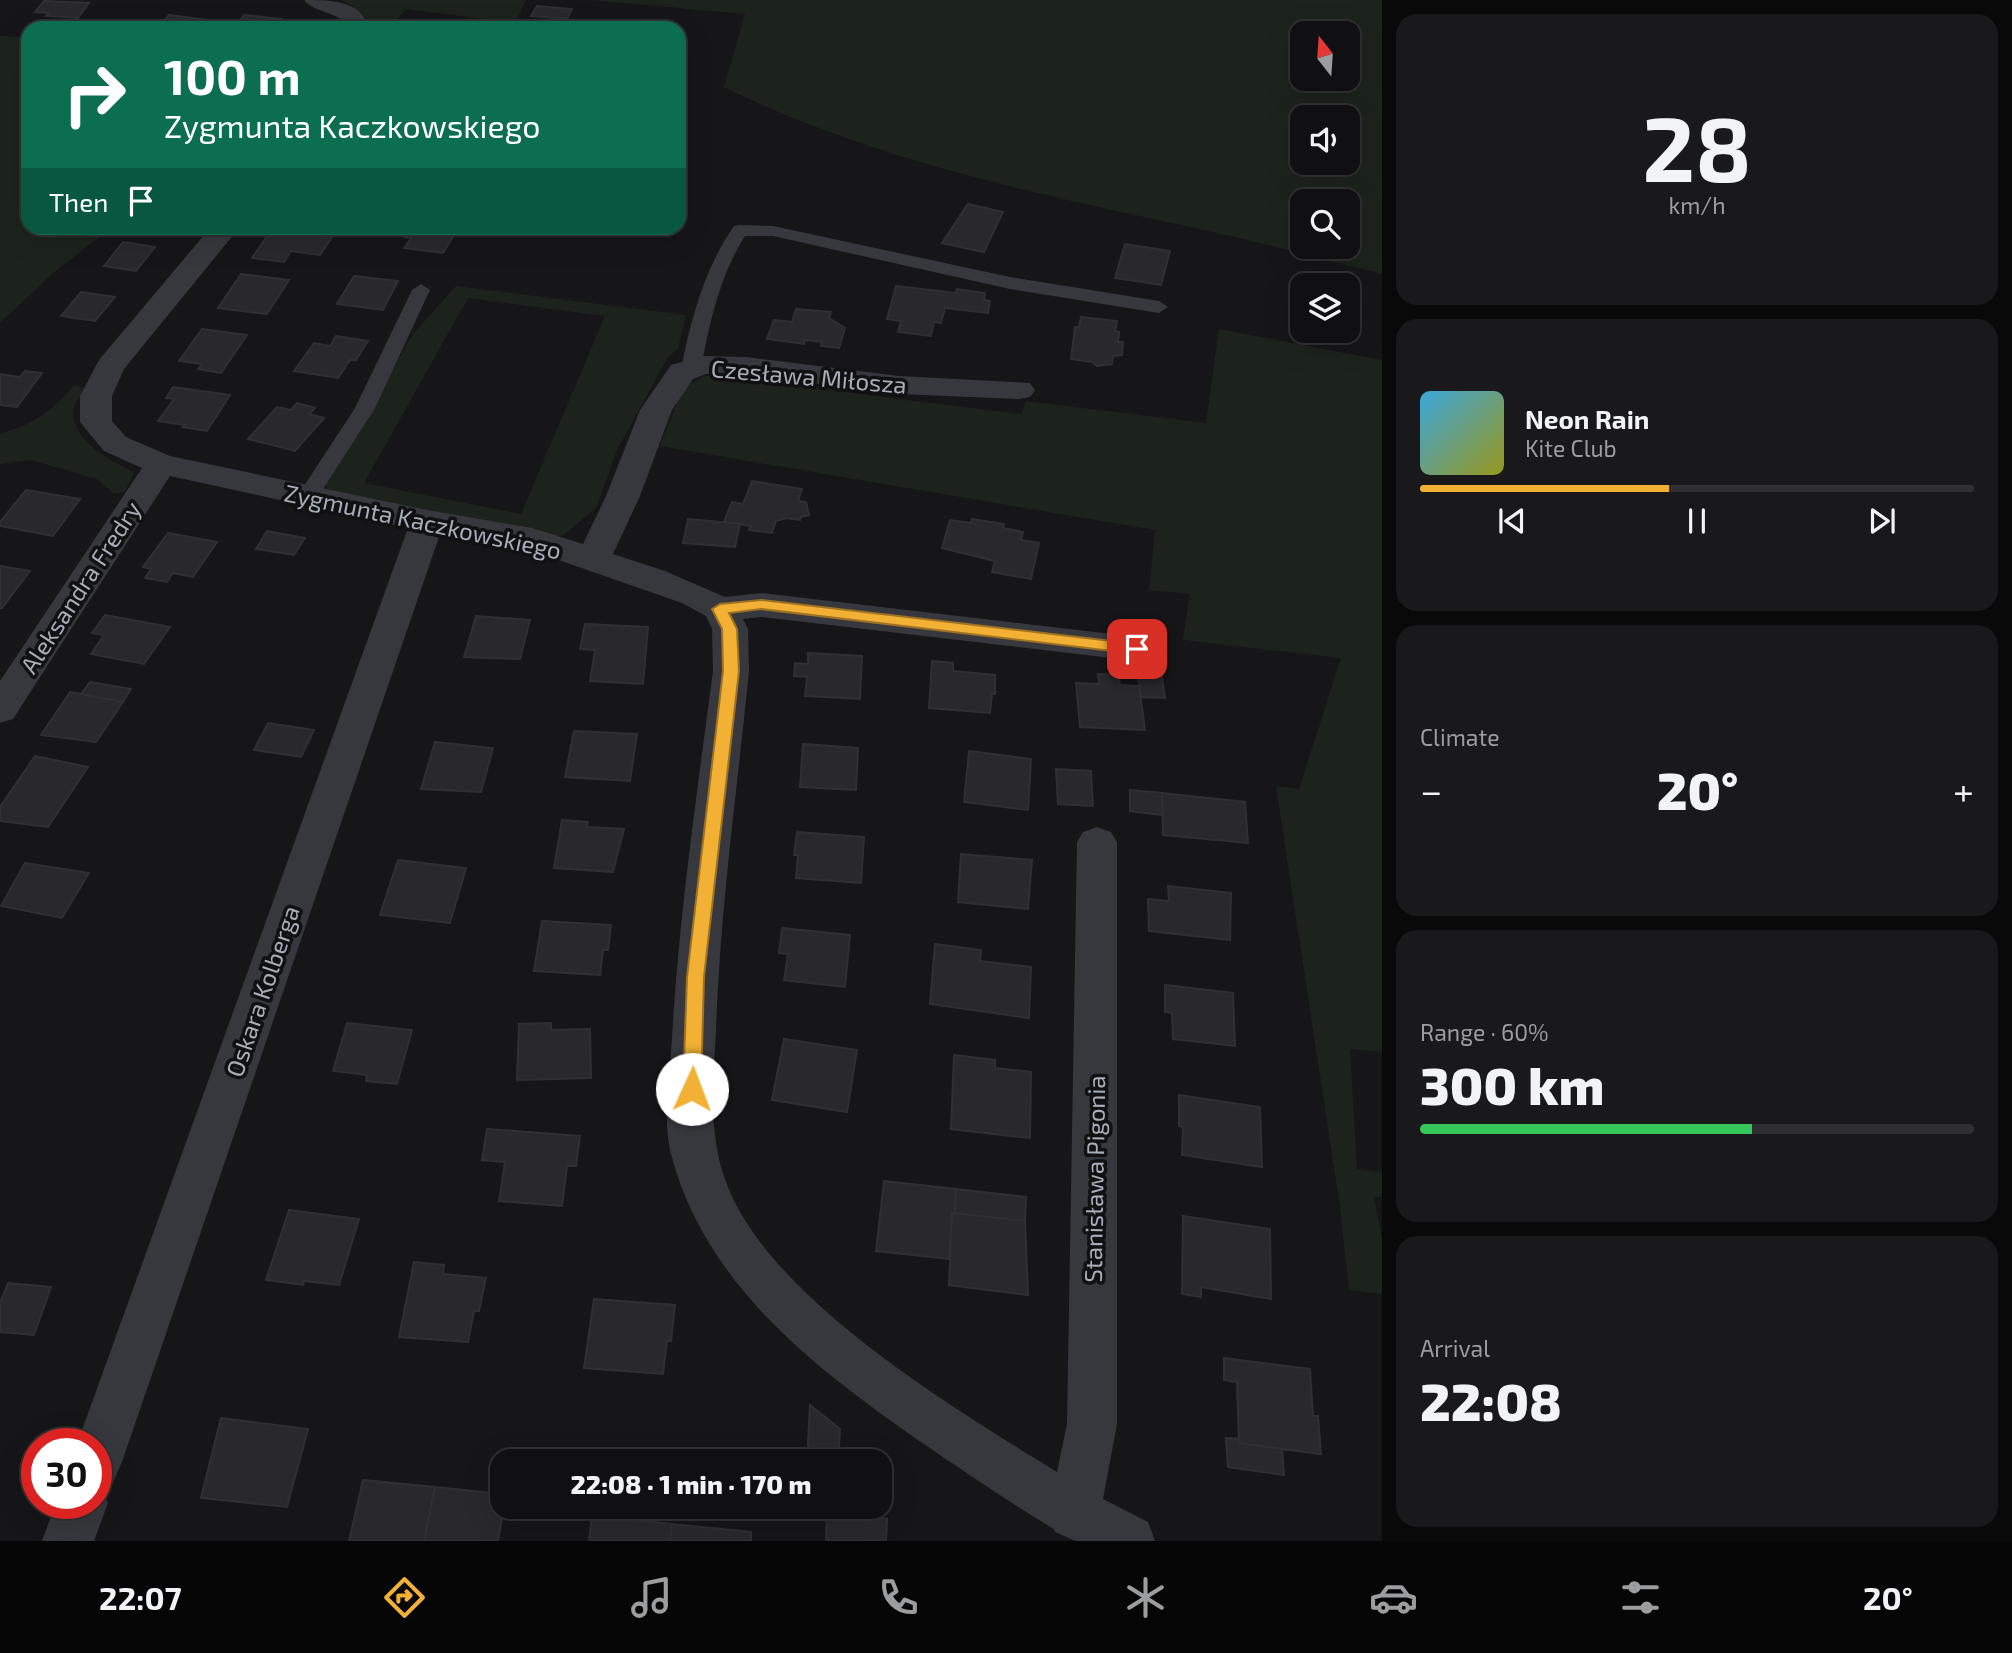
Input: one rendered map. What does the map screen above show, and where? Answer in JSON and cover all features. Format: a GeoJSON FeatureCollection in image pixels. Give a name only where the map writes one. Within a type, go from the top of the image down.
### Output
{"type":"FeatureCollection","features":[{"type":"Feature","properties":{"kind":"street"},"geometry":{"type":"LineString","coordinates":[[316,0],[340,7],[354,17],[355,21]]}},
{"type":"Feature","properties":{"kind":"street","name":"Zygmunta Kaczkowskiego"},"geometry":{"type":"LineString","coordinates":[[219,235],[110,367],[96,396],[96,422],[115,444],[161,464],[427,521],[532,539],[694,595],[720,609]]}},
{"type":"Feature","properties":{"kind":"street","name":"Czesława Miłosza"},"geometry":{"type":"LineString","coordinates":[[593,560],[623,496],[656,410],[682,372],[704,365],[746,366],[899,385],[1018,390]]}},
{"type":"Feature","properties":{"kind":"street","name":"Aleksandra Fredry"},"geometry":{"type":"LineString","coordinates":[[0,710],[161,464]]}},
{"type":"Feature","properties":{"kind":"street","name":"Oskara Kolberga"},"geometry":{"type":"LineString","coordinates":[[108,1428],[427,521]]}},
{"type":"Feature","properties":{"kind":"street"},"geometry":{"type":"LineString","coordinates":[[1129,1541],[1074,1514],[860,1370],[758,1273],[723,1227],[704,1189],[693,1149],[691,1115],[695,977],[731,671],[730,629],[720,609],[761,604],[1137,649]]}},
{"type":"Feature","properties":{"kind":"street","name":"Stanisława Pigonia"},"geometry":{"type":"LineString","coordinates":[[1074,1514],[1093,1424],[1097,842]]}},
{"type":"Feature","properties":{"kind":"street"},"geometry":{"type":"LineString","coordinates":[[68,1541],[76,1519]]}},
{"type":"Feature","properties":{"kind":"lane"},"geometry":{"type":"LineString","coordinates":[[691,369],[697,334],[729,243],[740,230],[773,230],[1010,283],[1159,307]]}},
{"type":"Feature","properties":{"kind":"lane"},"geometry":{"type":"LineString","coordinates":[[309,495],[365,408],[421,290]]}},
{"type":"Feature","properties":{"kind":"shaded area"},"geometry":{"type":"Polygon","coordinates":[[[341,0],[526,0],[516,21],[406,9],[396,21],[361,21],[353,6],[341,0]]]}},
{"type":"Feature","properties":{"kind":"shaded area"},"geometry":{"type":"Polygon","coordinates":[[[590,0],[1382,0],[1382,274],[1322,259],[1360,259],[1360,189],[1290,189],[1290,251],[968,176],[844,137],[783,114],[724,87],[745,14],[590,0]]]}},
{"type":"Feature","properties":{"kind":"shaded area"},"geometry":{"type":"Polygon","coordinates":[[[0,36],[21,37],[21,235],[102,235],[53,273],[0,323],[0,36]]]}},
{"type":"Feature","properties":{"kind":"shaded area"},"geometry":{"type":"Polygon","coordinates":[[[456,286],[686,315],[678,349],[668,357],[617,450],[596,508],[564,535],[550,537],[327,489],[326,483],[413,334],[456,286]],[[468,298],[364,483],[521,514],[605,316],[468,298]]]}},
{"type":"Feature","properties":{"kind":"shaded area"},"geometry":{"type":"Polygon","coordinates":[[[1219,329],[1382,360],[1382,1052],[1350,1049],[1357,1169],[1382,1172],[1382,1197],[1374,1197],[1382,1239],[1382,1294],[1349,1290],[1340,1207],[1276,786],[1299,789],[1341,658],[1183,640],[1190,594],[1149,590],[1155,530],[660,446],[683,388],[705,376],[721,373],[1021,414],[1026,401],[1206,423],[1219,329]]]}},
{"type":"Feature","properties":{"kind":"shaded area"},"geometry":{"type":"Polygon","coordinates":[[[74,385],[85,388],[74,408],[74,420],[78,430],[93,448],[134,473],[125,491],[114,494],[97,479],[31,460],[0,464],[0,434],[41,416],[74,385]]]}},
{"type":"Feature","properties":{"kind":"building"},"geometry":{"type":"Polygon","coordinates":[[[44,1],[89,3],[78,18],[46,16],[49,13],[35,12],[44,1]]]}},
{"type":"Feature","properties":{"kind":"building"},"geometry":{"type":"Polygon","coordinates":[[[537,6],[572,9],[567,19],[531,16],[537,6]]]}},
{"type":"Feature","properties":{"kind":"building"},"geometry":{"type":"Polygon","coordinates":[[[169,15],[207,20],[206,21],[163,21],[169,15]]]}},
{"type":"Feature","properties":{"kind":"building"},"geometry":{"type":"Polygon","coordinates":[[[244,15],[281,19],[279,21],[239,21],[244,15]]]}},
{"type":"Feature","properties":{"kind":"building"},"geometry":{"type":"Polygon","coordinates":[[[968,204],[1003,212],[984,252],[942,243],[968,204]]]}},
{"type":"Feature","properties":{"kind":"building"},"geometry":{"type":"Polygon","coordinates":[[[268,235],[332,237],[320,255],[291,251],[284,262],[252,258],[268,235]]]}},
{"type":"Feature","properties":{"kind":"building"},"geometry":{"type":"Polygon","coordinates":[[[454,235],[443,253],[404,248],[411,238],[405,237],[454,235]]]}},
{"type":"Feature","properties":{"kind":"building"},"geometry":{"type":"Polygon","coordinates":[[[123,242],[155,247],[136,271],[104,266],[123,242]]]}},
{"type":"Feature","properties":{"kind":"building"},"geometry":{"type":"Polygon","coordinates":[[[1125,244],[1170,251],[1161,285],[1115,278],[1125,244]]]}},
{"type":"Feature","properties":{"kind":"building"},"geometry":{"type":"Polygon","coordinates":[[[241,274],[289,280],[267,314],[218,308],[241,274]]]}},
{"type":"Feature","properties":{"kind":"building"},"geometry":{"type":"Polygon","coordinates":[[[354,276],[398,281],[383,310],[337,304],[354,276]]]}},
{"type":"Feature","properties":{"kind":"building"},"geometry":{"type":"Polygon","coordinates":[[[896,286],[956,293],[957,289],[985,293],[984,300],[990,301],[988,313],[945,308],[941,323],[934,322],[931,336],[898,332],[901,321],[887,319],[896,286]]]}},
{"type":"Feature","properties":{"kind":"building"},"geometry":{"type":"Polygon","coordinates":[[[81,292],[115,297],[95,321],[61,316],[81,292]]]}},
{"type":"Feature","properties":{"kind":"building"},"geometry":{"type":"Polygon","coordinates":[[[796,309],[831,312],[829,318],[845,328],[839,348],[821,346],[822,342],[805,340],[804,344],[767,339],[774,320],[792,322],[796,309]]]}},
{"type":"Feature","properties":{"kind":"building"},"geometry":{"type":"Polygon","coordinates":[[[1081,317],[1117,321],[1115,331],[1119,332],[1118,342],[1123,342],[1122,355],[1113,356],[1112,364],[1097,366],[1092,362],[1071,359],[1075,327],[1079,327],[1081,317]]]}},
{"type":"Feature","properties":{"kind":"building"},"geometry":{"type":"Polygon","coordinates":[[[202,329],[247,335],[221,373],[198,369],[202,364],[179,361],[202,329]]]}},
{"type":"Feature","properties":{"kind":"building"},"geometry":{"type":"Polygon","coordinates":[[[336,336],[368,341],[356,360],[350,360],[338,378],[294,371],[314,343],[330,346],[336,336]]]}},
{"type":"Feature","properties":{"kind":"building"},"geometry":{"type":"Polygon","coordinates":[[[25,371],[42,373],[17,407],[0,405],[0,374],[20,377],[25,371]]]}},
{"type":"Feature","properties":{"kind":"building"},"geometry":{"type":"Polygon","coordinates":[[[173,387],[230,395],[207,431],[158,421],[174,399],[166,398],[173,387]]]}},
{"type":"Feature","properties":{"kind":"building"},"geometry":{"type":"Polygon","coordinates":[[[297,403],[315,408],[309,414],[324,418],[295,451],[248,439],[277,407],[291,410],[297,403]]]}},
{"type":"Feature","properties":{"kind":"building"},"geometry":{"type":"Polygon","coordinates":[[[752,481],[802,489],[798,501],[806,502],[809,515],[801,517],[800,520],[786,518],[776,521],[772,533],[749,530],[751,526],[724,522],[732,502],[743,504],[752,481]]]}},
{"type":"Feature","properties":{"kind":"building"},"geometry":{"type":"Polygon","coordinates":[[[26,490],[80,499],[53,536],[0,526],[0,522],[26,490]]]}},
{"type":"Feature","properties":{"kind":"building"},"geometry":{"type":"Polygon","coordinates":[[[688,519],[740,524],[735,547],[683,543],[688,519]]]}},
{"type":"Feature","properties":{"kind":"building"},"geometry":{"type":"Polygon","coordinates":[[[972,519],[1004,524],[1003,528],[1023,532],[1021,540],[1039,543],[1031,579],[992,572],[995,561],[942,548],[950,520],[971,523],[972,519]]]}},
{"type":"Feature","properties":{"kind":"building"},"geometry":{"type":"Polygon","coordinates":[[[267,531],[305,538],[294,555],[256,549],[267,531]]]}},
{"type":"Feature","properties":{"kind":"building"},"geometry":{"type":"Polygon","coordinates":[[[168,533],[217,542],[193,577],[173,573],[167,582],[145,578],[151,569],[143,567],[168,533]]]}},
{"type":"Feature","properties":{"kind":"building"},"geometry":{"type":"Polygon","coordinates":[[[0,566],[30,571],[2,608],[0,608],[0,566]]]}},
{"type":"Feature","properties":{"kind":"building"},"geometry":{"type":"Polygon","coordinates":[[[105,615],[170,627],[144,664],[91,654],[104,635],[92,633],[105,615]]]}},
{"type":"Feature","properties":{"kind":"building"},"geometry":{"type":"Polygon","coordinates":[[[476,616],[530,620],[520,659],[464,657],[476,616]]]}},
{"type":"Feature","properties":{"kind":"building"},"geometry":{"type":"Polygon","coordinates":[[[585,624],[648,627],[643,684],[590,681],[595,650],[580,649],[585,624]]]}},
{"type":"Feature","properties":{"kind":"building"},"geometry":{"type":"Polygon","coordinates":[[[808,653],[862,656],[860,699],[805,696],[807,677],[794,676],[795,663],[808,664],[808,653]]]}},
{"type":"Feature","properties":{"kind":"building"},"geometry":{"type":"Polygon","coordinates":[[[932,661],[953,663],[953,671],[995,675],[995,694],[992,694],[990,713],[929,708],[932,661]]]}},
{"type":"Feature","properties":{"kind":"building"},"geometry":{"type":"Polygon","coordinates":[[[1137,669],[1161,671],[1165,698],[1141,697],[1137,669]]]}},
{"type":"Feature","properties":{"kind":"building"},"geometry":{"type":"Polygon","coordinates":[[[1098,674],[1118,675],[1120,685],[1139,686],[1145,730],[1080,727],[1076,683],[1099,684],[1098,674]]]}},
{"type":"Feature","properties":{"kind":"building"},"geometry":{"type":"Polygon","coordinates":[[[90,682],[131,689],[123,702],[81,694],[90,682]]]}},
{"type":"Feature","properties":{"kind":"building"},"geometry":{"type":"Polygon","coordinates":[[[70,692],[123,702],[96,742],[41,735],[70,692]]]}},
{"type":"Feature","properties":{"kind":"building"},"geometry":{"type":"Polygon","coordinates":[[[268,723],[314,730],[301,757],[254,750],[268,723]]]}},
{"type":"Feature","properties":{"kind":"building"},"geometry":{"type":"Polygon","coordinates":[[[574,731],[637,734],[630,781],[565,777],[574,731]]]}},
{"type":"Feature","properties":{"kind":"building"},"geometry":{"type":"Polygon","coordinates":[[[435,742],[493,748],[481,792],[421,789],[435,742]]]}},
{"type":"Feature","properties":{"kind":"building"},"geometry":{"type":"Polygon","coordinates":[[[803,744],[858,748],[856,790],[800,787],[803,744]]]}},
{"type":"Feature","properties":{"kind":"building"},"geometry":{"type":"Polygon","coordinates":[[[969,751],[1031,759],[1028,810],[964,802],[969,751]]]}},
{"type":"Feature","properties":{"kind":"building"},"geometry":{"type":"Polygon","coordinates":[[[35,756],[88,767],[48,827],[0,821],[0,807],[35,756]]]}},
{"type":"Feature","properties":{"kind":"building"},"geometry":{"type":"Polygon","coordinates":[[[1056,769],[1091,771],[1093,806],[1058,804],[1056,769]]]}},
{"type":"Feature","properties":{"kind":"building"},"geometry":{"type":"Polygon","coordinates":[[[1130,790],[1162,793],[1163,815],[1130,811],[1130,790]]]}},
{"type":"Feature","properties":{"kind":"building"},"geometry":{"type":"Polygon","coordinates":[[[1162,793],[1245,802],[1248,843],[1163,835],[1162,793]]]}},
{"type":"Feature","properties":{"kind":"building"},"geometry":{"type":"Polygon","coordinates":[[[562,820],[588,822],[587,827],[624,829],[613,872],[554,868],[562,820]]]}},
{"type":"Feature","properties":{"kind":"building"},"geometry":{"type":"Polygon","coordinates":[[[797,832],[864,837],[861,883],[796,878],[798,855],[794,855],[797,832]]]}},
{"type":"Feature","properties":{"kind":"building"},"geometry":{"type":"Polygon","coordinates":[[[961,854],[1032,860],[1028,909],[958,902],[961,854]]]}},
{"type":"Feature","properties":{"kind":"building"},"geometry":{"type":"Polygon","coordinates":[[[398,860],[466,868],[450,923],[380,915],[398,860]]]}},
{"type":"Feature","properties":{"kind":"building"},"geometry":{"type":"Polygon","coordinates":[[[25,863],[89,873],[62,918],[1,906],[25,863]]]}},
{"type":"Feature","properties":{"kind":"building"},"geometry":{"type":"Polygon","coordinates":[[[1168,886],[1231,893],[1230,940],[1149,931],[1148,899],[1169,901],[1168,886]]]}},
{"type":"Feature","properties":{"kind":"building"},"geometry":{"type":"Polygon","coordinates":[[[542,921],[611,925],[608,950],[603,950],[600,975],[534,971],[542,921]]]}},
{"type":"Feature","properties":{"kind":"building"},"geometry":{"type":"Polygon","coordinates":[[[782,928],[850,935],[845,987],[784,980],[788,954],[779,953],[782,928]]]}},
{"type":"Feature","properties":{"kind":"building"},"geometry":{"type":"Polygon","coordinates":[[[935,944],[981,950],[980,961],[1031,967],[1029,1018],[930,1004],[935,944]]]}},
{"type":"Feature","properties":{"kind":"building"},"geometry":{"type":"Polygon","coordinates":[[[1165,985],[1233,993],[1235,1046],[1173,1039],[1172,1013],[1165,1012],[1165,985]]]}},
{"type":"Feature","properties":{"kind":"building"},"geometry":{"type":"Polygon","coordinates":[[[347,1023],[412,1030],[397,1084],[366,1081],[367,1075],[333,1071],[347,1023]]]}},
{"type":"Feature","properties":{"kind":"building"},"geometry":{"type":"Polygon","coordinates":[[[551,1023],[551,1030],[590,1029],[591,1078],[517,1080],[519,1024],[551,1023]]]}},
{"type":"Feature","properties":{"kind":"building"},"geometry":{"type":"Polygon","coordinates":[[[784,1039],[857,1050],[847,1112],[772,1100],[784,1039]]]}},
{"type":"Feature","properties":{"kind":"building"},"geometry":{"type":"Polygon","coordinates":[[[954,1055],[995,1060],[995,1068],[1031,1072],[1030,1138],[951,1129],[954,1055]]]}},
{"type":"Feature","properties":{"kind":"building"},"geometry":{"type":"Polygon","coordinates":[[[1179,1095],[1260,1107],[1262,1167],[1182,1155],[1183,1127],[1179,1126],[1179,1095]]]}},
{"type":"Feature","properties":{"kind":"building"},"geometry":{"type":"Polygon","coordinates":[[[487,1129],[580,1136],[576,1166],[567,1166],[562,1206],[499,1201],[505,1162],[482,1160],[487,1129]]]}},
{"type":"Feature","properties":{"kind":"building"},"geometry":{"type":"Polygon","coordinates":[[[884,1181],[956,1189],[949,1259],[876,1251],[884,1181]]]}},
{"type":"Feature","properties":{"kind":"building"},"geometry":{"type":"Polygon","coordinates":[[[956,1189],[1026,1197],[1025,1221],[955,1213],[956,1189]]]}},
{"type":"Feature","properties":{"kind":"building"},"geometry":{"type":"Polygon","coordinates":[[[289,1210],[359,1219],[339,1285],[304,1281],[303,1285],[266,1280],[289,1210]]]}},
{"type":"Feature","properties":{"kind":"building"},"geometry":{"type":"Polygon","coordinates":[[[952,1213],[1025,1221],[1028,1295],[949,1285],[952,1213]]]}},
{"type":"Feature","properties":{"kind":"building"},"geometry":{"type":"Polygon","coordinates":[[[1183,1216],[1270,1229],[1271,1299],[1201,1287],[1201,1297],[1182,1294],[1183,1216]]]}},
{"type":"Feature","properties":{"kind":"building"},"geometry":{"type":"Polygon","coordinates":[[[414,1262],[444,1265],[443,1274],[486,1278],[479,1311],[474,1311],[468,1342],[399,1337],[414,1262]]]}},
{"type":"Feature","properties":{"kind":"building"},"geometry":{"type":"Polygon","coordinates":[[[8,1283],[51,1287],[34,1335],[0,1332],[0,1303],[8,1283]]]}},
{"type":"Feature","properties":{"kind":"building"},"geometry":{"type":"Polygon","coordinates":[[[594,1299],[675,1305],[671,1341],[667,1341],[663,1374],[584,1368],[594,1299]]]}},
{"type":"Feature","properties":{"kind":"building"},"geometry":{"type":"Polygon","coordinates":[[[1224,1358],[1310,1369],[1313,1416],[1318,1416],[1321,1454],[1239,1443],[1237,1382],[1224,1380],[1224,1358]]]}},
{"type":"Feature","properties":{"kind":"building"},"geometry":{"type":"Polygon","coordinates":[[[810,1405],[840,1429],[839,1449],[808,1449],[810,1405]]]}},
{"type":"Feature","properties":{"kind":"building"},"geometry":{"type":"Polygon","coordinates":[[[221,1418],[308,1429],[287,1507],[201,1498],[221,1418]]]}},
{"type":"Feature","properties":{"kind":"building"},"geometry":{"type":"Polygon","coordinates":[[[1226,1438],[1240,1439],[1239,1443],[1282,1449],[1284,1475],[1228,1467],[1226,1438]]]}},
{"type":"Feature","properties":{"kind":"building"},"geometry":{"type":"Polygon","coordinates":[[[363,1480],[435,1487],[424,1541],[349,1541],[363,1480]]]}},
{"type":"Feature","properties":{"kind":"building"},"geometry":{"type":"Polygon","coordinates":[[[435,1487],[490,1493],[490,1519],[502,1519],[498,1541],[424,1541],[435,1487]]]}},
{"type":"Feature","properties":{"kind":"building"},"geometry":{"type":"Polygon","coordinates":[[[592,1519],[672,1524],[670,1541],[589,1541],[592,1519]]]}},
{"type":"Feature","properties":{"kind":"building"},"geometry":{"type":"Polygon","coordinates":[[[827,1519],[887,1519],[886,1541],[826,1541],[827,1519]]]}},
{"type":"Feature","properties":{"kind":"building"},"geometry":{"type":"Polygon","coordinates":[[[672,1524],[751,1532],[751,1541],[670,1541],[672,1524]]]}},
{"type":"Feature","properties":{"kind":"route"},"geometry":{"type":"LineString","coordinates":[[692,1089],[695,977],[731,671],[730,629],[720,609],[761,604],[1137,649]]}}]}
